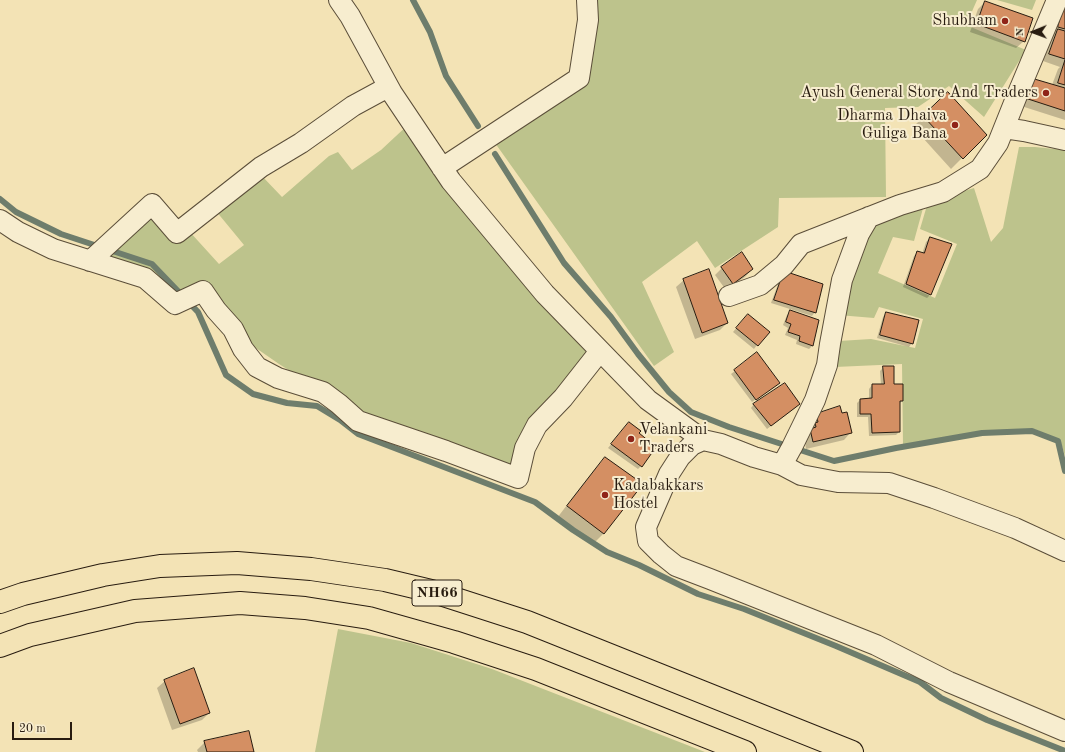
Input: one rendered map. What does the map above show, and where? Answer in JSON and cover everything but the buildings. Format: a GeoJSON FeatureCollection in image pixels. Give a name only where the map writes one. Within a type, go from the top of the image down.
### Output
{"type":"FeatureCollection","features":[{"type":"Feature","properties":{"kind":"highway","name":"NH66"},"geometry":{"type":"LineString","coordinates":[[0,602],[23,594],[103,575],[160,566],[237,563],[311,569],[384,580],[430,590],[527,622],[852,752]]}},
{"type":"Feature","properties":{"kind":"highway","name":"NH66"},"geometry":{"type":"LineString","coordinates":[[0,646],[30,635],[135,611],[240,603],[305,608],[369,618],[454,642],[536,669],[745,752]]}},
{"type":"Feature","properties":{"kind":"street"},"geometry":{"type":"LineString","coordinates":[[340,0],[388,87],[451,181],[545,294],[648,400],[703,440],[720,444],[754,457],[782,465],[801,475],[838,482],[889,482],[1014,528],[1065,552]]}},
{"type":"Feature","properties":{"kind":"street"},"geometry":{"type":"LineString","coordinates":[[442,168],[579,78],[588,20],[587,0]]}},
{"type":"Feature","properties":{"kind":"street"},"geometry":{"type":"LineString","coordinates":[[729,296],[760,285],[784,265],[801,244],[900,205],[943,192],[980,169],[998,143],[1057,0]]}},
{"type":"Feature","properties":{"kind":"street"},"geometry":{"type":"LineString","coordinates":[[93,258],[152,204],[177,232],[260,167],[301,143],[354,106],[388,87]]}},
{"type":"Feature","properties":{"kind":"street"},"geometry":{"type":"LineString","coordinates":[[1004,128],[1065,140]]}},
{"type":"Feature","properties":{"kind":"street"},"geometry":{"type":"LineString","coordinates":[[782,465],[815,400],[827,364],[842,280],[859,234],[869,217]]}},
{"type":"Feature","properties":{"kind":"street"},"geometry":{"type":"LineString","coordinates":[[0,220],[18,232],[46,245],[93,258],[145,278],[175,304],[203,291],[216,310],[233,329],[243,348],[257,367],[278,378],[322,392],[339,404],[358,421],[446,451],[518,478],[525,448],[537,425],[563,398],[600,351]]}},
{"type":"Feature","properties":{"kind":"street"},"geometry":{"type":"LineString","coordinates":[[703,440],[692,445],[680,457],[669,474],[646,527],[648,541],[661,554],[676,566],[876,644],[949,682],[1065,731]]}},
{"type":"Feature","properties":{"kind":"green space"},"geometry":{"type":"Polygon","coordinates":[[[594,0],[977,0],[966,25],[1026,50],[984,117],[949,86],[918,107],[885,108],[886,197],[779,198],[778,227],[715,268],[697,241],[642,282],[674,352],[654,366],[495,143],[585,79],[594,0]]]}},
{"type":"Feature","properties":{"kind":"green space"},"geometry":{"type":"Polygon","coordinates":[[[997,0],[1036,0],[1032,10],[997,0]]]}},
{"type":"Feature","properties":{"kind":"green space"},"geometry":{"type":"Polygon","coordinates":[[[410,123],[598,351],[563,397],[518,477],[358,421],[323,392],[253,346],[209,290],[176,296],[101,257],[150,214],[189,231],[219,264],[244,245],[216,211],[261,175],[282,197],[329,156],[338,152],[352,170],[381,150],[410,123]]]}},
{"type":"Feature","properties":{"kind":"green space"},"geometry":{"type":"Polygon","coordinates":[[[1019,147],[1065,150],[1065,456],[1060,440],[1034,429],[991,431],[903,445],[902,364],[835,367],[839,341],[871,339],[915,348],[923,319],[879,307],[874,318],[838,315],[868,223],[925,201],[914,241],[893,237],[878,273],[935,298],[957,244],[920,229],[928,202],[974,188],[991,242],[1003,228],[1019,147]]]}},
{"type":"Feature","properties":{"kind":"green space"},"geometry":{"type":"Polygon","coordinates":[[[338,629],[411,643],[492,669],[705,752],[315,752],[338,629]]]}},
{"type":"Feature","properties":{"kind":"waterway"},"geometry":{"type":"LineString","coordinates":[[413,0],[430,32],[446,76],[478,126]]}},
{"type":"Feature","properties":{"kind":"waterway"},"geometry":{"type":"LineString","coordinates":[[495,154],[564,263],[611,317],[638,354],[669,392],[691,412],[729,427],[834,461],[896,448],[982,433],[1032,431],[1058,441],[1065,471]]}},
{"type":"Feature","properties":{"kind":"waterway"},"geometry":{"type":"LineString","coordinates":[[0,199],[16,212],[61,234],[152,264],[198,312],[226,375],[253,394],[287,403],[317,406],[340,420],[358,434],[535,502],[573,530],[607,552],[639,565],[698,594],[744,609],[836,646],[920,682],[941,698],[987,720],[1065,751]]}},
{"type":"Feature","properties":{"kind":"place","name":"Shubham"},"geometry":{"type":"Point","coordinates":[1005,21]}},
{"type":"Feature","properties":{"kind":"place","name":"Ayush General Store And Traders"},"geometry":{"type":"Point","coordinates":[1046,93]}},
{"type":"Feature","properties":{"kind":"place","name":"Dharma Dhaiva Guliga Bana"},"geometry":{"type":"Point","coordinates":[955,125]}},
{"type":"Feature","properties":{"kind":"place","name":"Velankani Traders"},"geometry":{"type":"Point","coordinates":[631,439]}},
{"type":"Feature","properties":{"kind":"place","name":"Kadabakkars Hostel"},"geometry":{"type":"Point","coordinates":[605,495]}}]}
